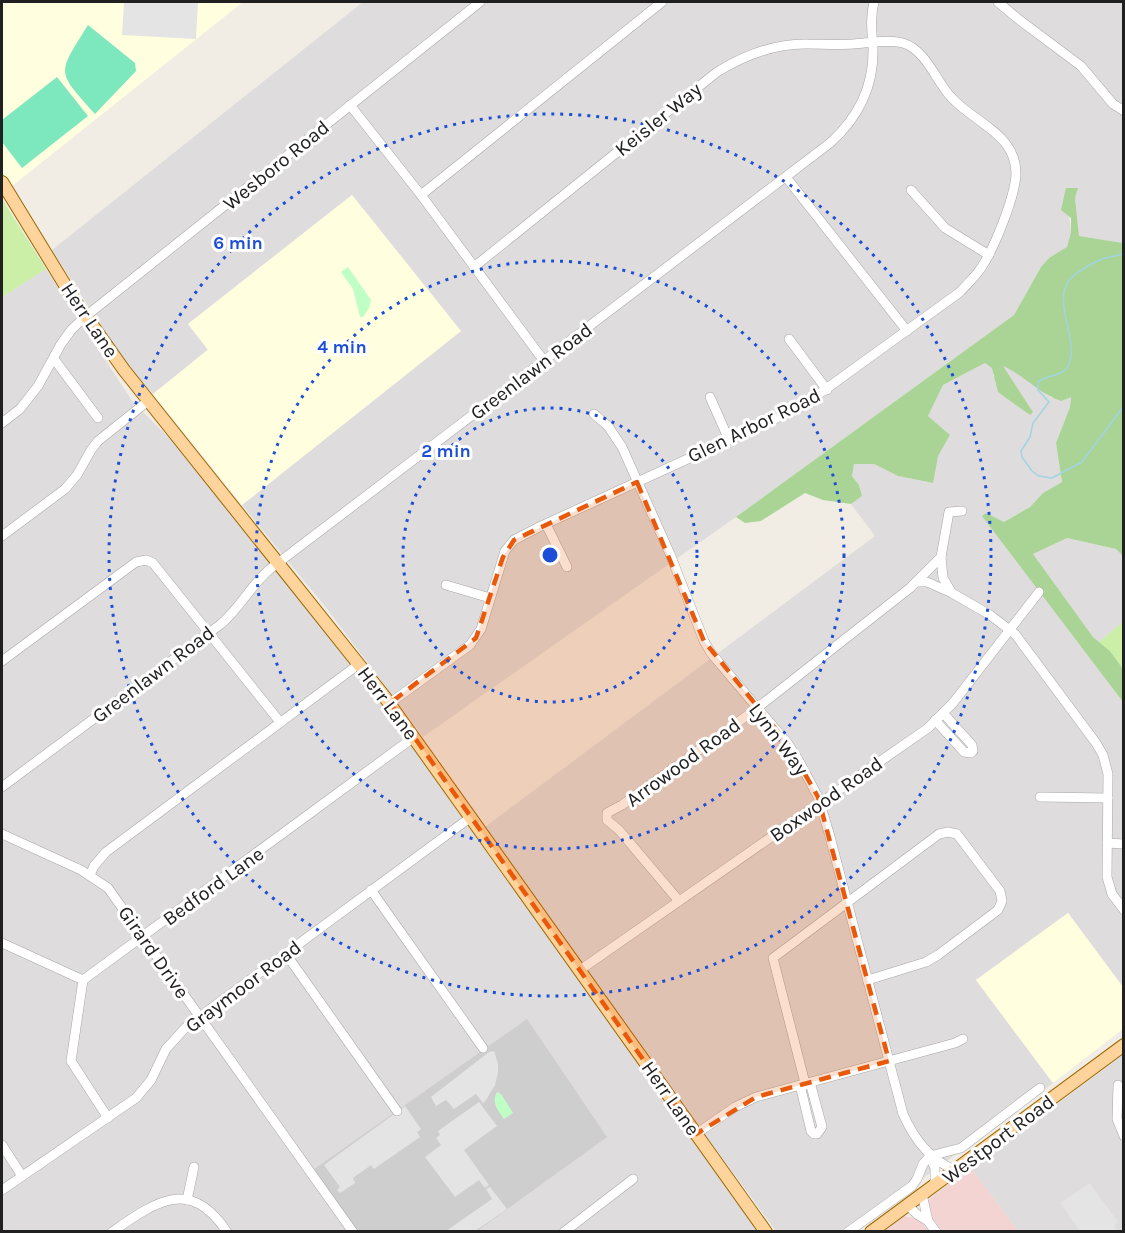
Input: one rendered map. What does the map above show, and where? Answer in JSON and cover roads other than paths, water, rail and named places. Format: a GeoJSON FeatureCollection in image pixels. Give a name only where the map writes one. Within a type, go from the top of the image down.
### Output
{"type":"FeatureCollection","features":[{"type":"Feature","properties":{"kind":"main road","name":"Herr Lane"},"geometry":{"type":"LineString","coordinates":[[2,182],[86,316],[148,401],[390,703],[766,1232]]}},
{"type":"Feature","properties":{"kind":"main road","name":"Westport Road"},"geometry":{"type":"LineString","coordinates":[[871,1232],[1124,1045]]}},
{"type":"Feature","properties":{"kind":"street","name":"Wesboro Road"},"geometry":{"type":"LineString","coordinates":[[2,423],[20,409],[38,386],[67,336],[86,316],[480,2]]}},
{"type":"Feature","properties":{"kind":"street"},"geometry":{"type":"LineString","coordinates":[[421,195],[662,2]]}},
{"type":"Feature","properties":{"kind":"street","name":"Greenlawn Road"},"geometry":{"type":"LineString","coordinates":[[2,787],[228,618],[259,578],[279,562],[830,143],[850,123],[859,110],[870,80],[873,62],[871,24],[873,2]]}},
{"type":"Feature","properties":{"kind":"street"},"geometry":{"type":"LineString","coordinates":[[998,2],[1081,66],[1113,104],[1124,111]]}},
{"type":"Feature","properties":{"kind":"street","name":"Glen Arbor Road"},"geometry":{"type":"LineString","coordinates":[[390,703],[473,641],[481,629],[508,547],[522,535],[801,407],[960,292],[975,277],[989,255],[1015,183],[1015,166],[1010,150],[998,135],[977,121],[949,96],[918,52],[899,42],[872,43]]}},
{"type":"Feature","properties":{"kind":"street","name":"Keisler Way"},"geometry":{"type":"LineString","coordinates":[[474,267],[702,83],[735,62],[772,48],[792,44],[872,43]]}},
{"type":"Feature","properties":{"kind":"street"},"geometry":{"type":"LineString","coordinates":[[350,105],[421,195],[544,361]]}},
{"type":"Feature","properties":{"kind":"street"},"geometry":{"type":"LineString","coordinates":[[786,177],[907,331]]}},
{"type":"Feature","properties":{"kind":"street"},"geometry":{"type":"LineString","coordinates":[[910,190],[945,228],[989,255]]}},
{"type":"Feature","properties":{"kind":"street"},"geometry":{"type":"LineString","coordinates":[[789,339],[826,390]]}},
{"type":"Feature","properties":{"kind":"street"},"geometry":{"type":"LineString","coordinates":[[54,359],[98,418]]}},
{"type":"Feature","properties":{"kind":"street"},"geometry":{"type":"LineString","coordinates":[[710,397],[729,440]]}},
{"type":"Feature","properties":{"kind":"street"},"geometry":{"type":"LineString","coordinates":[[2,536],[65,489],[77,475],[98,441],[148,401]]}},
{"type":"Feature","properties":{"kind":"street","name":"Lynn Way"},"geometry":{"type":"LineString","coordinates":[[594,414],[616,437],[670,554],[704,641],[711,653],[799,760],[820,803],[903,1114],[930,1156],[935,1168],[935,1185]]}},
{"type":"Feature","properties":{"kind":"street"},"geometry":{"type":"LineString","coordinates":[[952,593],[943,578],[940,557],[948,514],[951,511],[962,511]]}},
{"type":"Feature","properties":{"kind":"street"},"geometry":{"type":"LineString","coordinates":[[546,524],[567,567]]}},
{"type":"Feature","properties":{"kind":"street","name":"Arrowood Road"},"geometry":{"type":"LineString","coordinates":[[679,901],[619,830],[607,820],[607,813],[622,805],[757,708],[916,582],[940,557]]}},
{"type":"Feature","properties":{"kind":"street"},"geometry":{"type":"LineString","coordinates":[[2,661],[141,560],[153,563],[280,722]]}},
{"type":"Feature","properties":{"kind":"street"},"geometry":{"type":"LineString","coordinates":[[916,582],[927,582],[952,593],[990,615],[1010,630],[1032,655],[1100,749],[1108,774],[1107,869],[1110,888],[1124,910]]}},
{"type":"Feature","properties":{"kind":"street"},"geometry":{"type":"LineString","coordinates":[[446,585],[490,598]]}},
{"type":"Feature","properties":{"kind":"street","name":"Boxwood Road"},"geometry":{"type":"LineString","coordinates":[[580,970],[917,736],[939,717],[969,683],[1039,592]]}},
{"type":"Feature","properties":{"kind":"street"},"geometry":{"type":"LineString","coordinates":[[90,875],[94,866],[106,852],[359,664]]}},
{"type":"Feature","properties":{"kind":"street","name":"Bedford Lane"},"geometry":{"type":"LineString","coordinates":[[83,980],[414,737]]}},
{"type":"Feature","properties":{"kind":"street"},"geometry":{"type":"LineString","coordinates":[[1040,797],[1108,798]]}},
{"type":"Feature","properties":{"kind":"street","name":"Graymoor Road"},"geometry":{"type":"LineString","coordinates":[[2,1190],[140,1094],[151,1080],[160,1060],[175,1038],[200,1017],[471,817]]}},
{"type":"Feature","properties":{"kind":"street"},"geometry":{"type":"LineString","coordinates":[[805,1083],[811,1086],[822,1127],[818,1134],[811,1131],[801,1089],[805,1083],[772,958],[939,834],[950,832],[963,839],[1000,891],[1000,906],[993,914],[926,962],[868,980]]}},
{"type":"Feature","properties":{"kind":"street","name":"Girard Drive"},"geometry":{"type":"LineString","coordinates":[[2,834],[90,875],[108,888],[353,1232]]}},
{"type":"Feature","properties":{"kind":"street"},"geometry":{"type":"LineString","coordinates":[[1107,843],[1124,844]]}},
{"type":"Feature","properties":{"kind":"street"},"geometry":{"type":"LineString","coordinates":[[371,890],[483,1048]]}},
{"type":"Feature","properties":{"kind":"street"},"geometry":{"type":"LineString","coordinates":[[2,943],[83,980],[71,1061],[108,1118]]}},
{"type":"Feature","properties":{"kind":"street"},"geometry":{"type":"LineString","coordinates":[[285,954],[397,1111]]}},
{"type":"Feature","properties":{"kind":"street"},"geometry":{"type":"LineString","coordinates":[[696,1134],[747,1100],[963,1039]]}},
{"type":"Feature","properties":{"kind":"street"},"geometry":{"type":"LineString","coordinates":[[1118,1085],[1117,1119],[1124,1136]]}},
{"type":"Feature","properties":{"kind":"street"},"geometry":{"type":"LineString","coordinates":[[848,1232],[912,1185],[930,1156],[962,1148],[1040,1088]]}},
{"type":"Feature","properties":{"kind":"street"},"geometry":{"type":"LineString","coordinates":[[2,1145],[22,1176]]}},
{"type":"Feature","properties":{"kind":"street","name":"Lynn Way"},"geometry":{"type":"LineString","coordinates":[[930,1156],[955,1170]]}},
{"type":"Feature","properties":{"kind":"street"},"geometry":{"type":"LineString","coordinates":[[187,1200],[194,1167]]}},
{"type":"Feature","properties":{"kind":"street"},"geometry":{"type":"LineString","coordinates":[[564,1232],[633,1179]]}},
{"type":"Feature","properties":{"kind":"street"},"geometry":{"type":"LineString","coordinates":[[922,1194],[928,1221]]}},
{"type":"Feature","properties":{"kind":"street"},"geometry":{"type":"LineString","coordinates":[[112,1232],[154,1204],[174,1200],[187,1200],[199,1204],[213,1213],[227,1232]]}},
{"type":"Feature","properties":{"kind":"street"},"geometry":{"type":"LineString","coordinates":[[907,1205],[928,1221],[936,1232]]}},
{"type":"Feature","properties":{"kind":"waterway"},"geometry":{"type":"LineString","coordinates":[[1124,253],[1102,259],[1070,279],[1063,300],[1070,337],[1071,360],[1063,372],[1038,382],[1038,390],[1049,402],[1033,423],[1030,437],[1021,451],[1022,457],[1032,471],[1039,476],[1052,478],[1082,462],[1124,406]]}}]}
